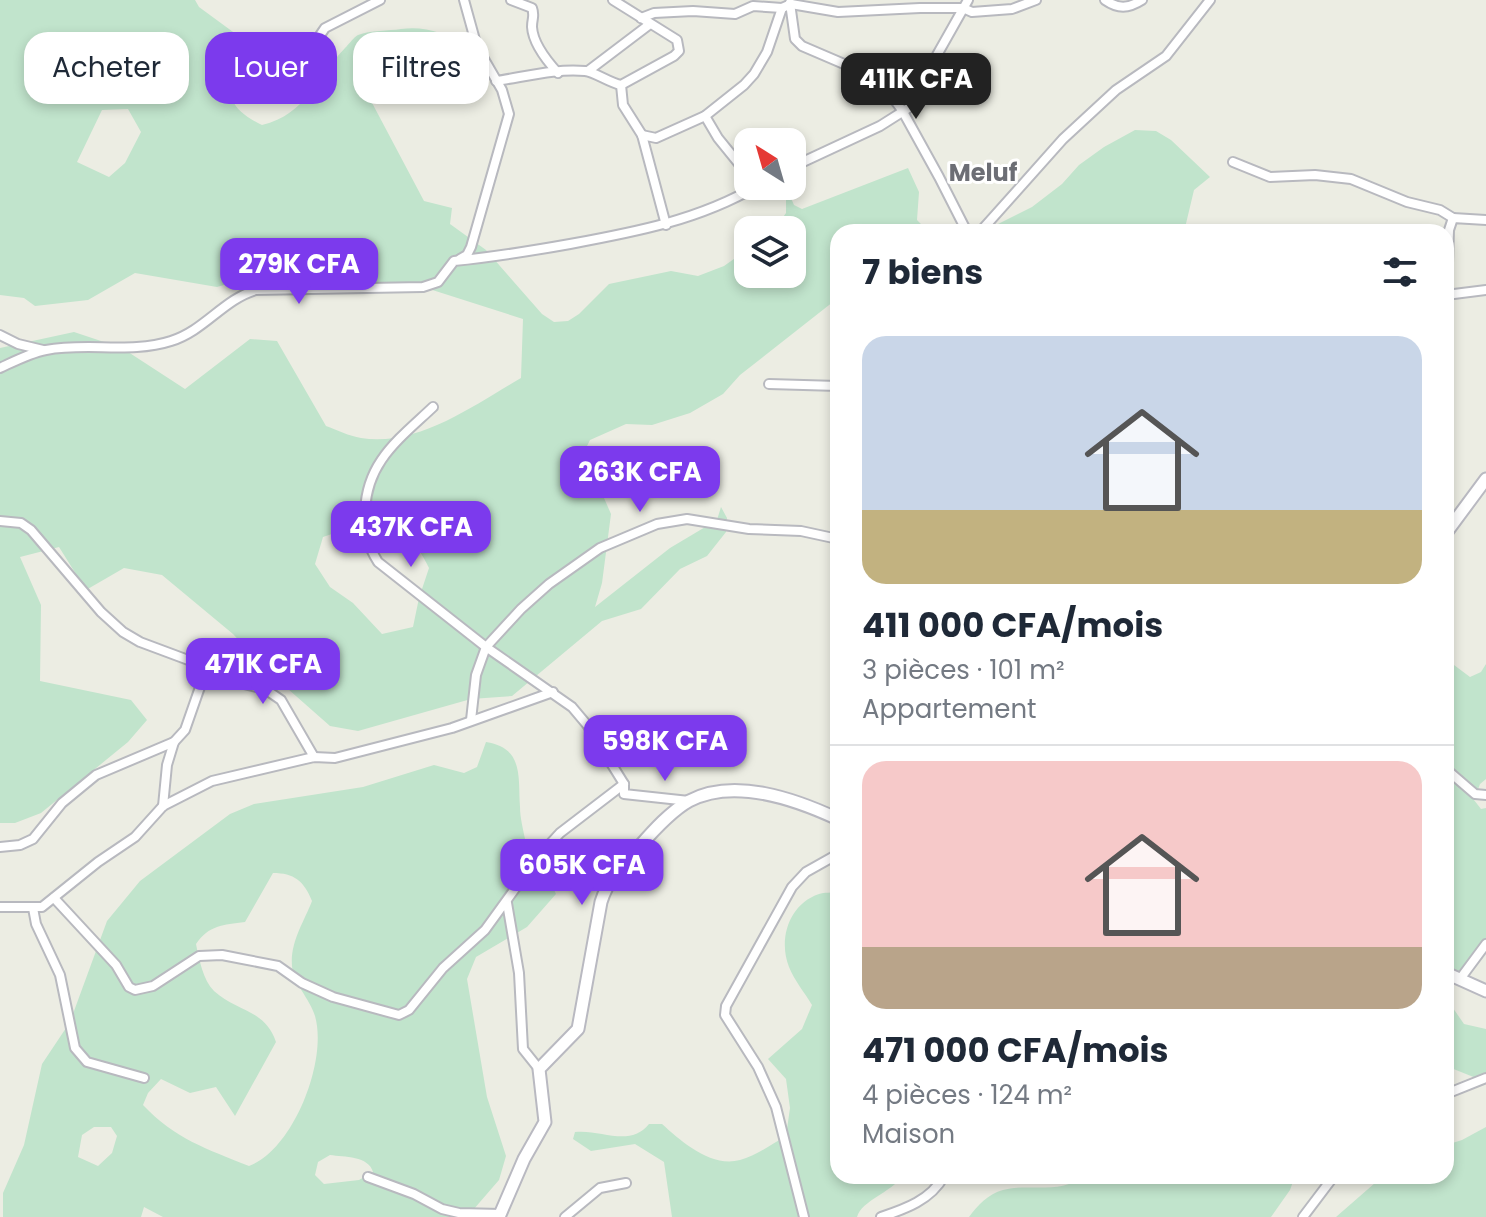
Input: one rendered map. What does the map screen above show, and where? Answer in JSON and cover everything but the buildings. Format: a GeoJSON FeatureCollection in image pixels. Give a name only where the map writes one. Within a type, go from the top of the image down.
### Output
{"type":"FeatureCollection","features":[{"type":"Feature","properties":{"kind":"street"},"geometry":{"type":"LineString","coordinates":[[322,32],[380,0]]}},
{"type":"Feature","properties":{"kind":"street"},"geometry":{"type":"LineString","coordinates":[[0,335],[18,344],[44,350],[122,348],[167,343],[198,327],[242,294],[256,290],[423,287],[438,282],[454,261],[467,255],[471,247],[509,114],[505,98],[477,47],[464,0]]}},
{"type":"Feature","properties":{"kind":"street"},"geometry":{"type":"LineString","coordinates":[[511,0],[532,8],[533,32],[543,54],[558,73]]}},
{"type":"Feature","properties":{"kind":"street"},"geometry":{"type":"LineString","coordinates":[[588,71],[602,80],[621,85],[679,51],[677,40],[613,0]]}},
{"type":"Feature","properties":{"kind":"street"},"geometry":{"type":"LineString","coordinates":[[966,4],[972,12],[1012,9],[1036,0]]}},
{"type":"Feature","properties":{"kind":"street"},"geometry":{"type":"LineString","coordinates":[[1105,0],[1116,7],[1133,6],[1142,0]]}},
{"type":"Feature","properties":{"kind":"street"},"geometry":{"type":"LineString","coordinates":[[987,224],[1085,119],[1116,90],[1166,56],[1210,0]]}},
{"type":"Feature","properties":{"kind":"street"},"geometry":{"type":"LineString","coordinates":[[641,18],[654,13],[693,11],[735,14],[753,6],[787,4],[838,12],[966,4]]}},
{"type":"Feature","properties":{"kind":"street"},"geometry":{"type":"LineString","coordinates":[[787,4],[795,39],[802,46],[872,76],[885,87],[902,110],[963,224]]}},
{"type":"Feature","properties":{"kind":"street"},"geometry":{"type":"LineString","coordinates":[[642,135],[656,138],[705,116],[754,74],[787,4]]}},
{"type":"Feature","properties":{"kind":"street"},"geometry":{"type":"LineString","coordinates":[[806,160],[880,126],[910,107],[922,94],[937,55],[966,4]]}},
{"type":"Feature","properties":{"kind":"street"},"geometry":{"type":"LineString","coordinates":[[496,81],[588,71],[650,24]]}},
{"type":"Feature","properties":{"kind":"street"},"geometry":{"type":"LineString","coordinates":[[621,85],[623,105],[642,135],[666,225]]}},
{"type":"Feature","properties":{"kind":"street"},"geometry":{"type":"LineString","coordinates":[[705,116],[734,158]]}},
{"type":"Feature","properties":{"kind":"street"},"geometry":{"type":"LineString","coordinates":[[1233,162],[1270,177],[1315,175],[1351,179],[1407,202],[1440,210],[1453,218],[1486,220]]}},
{"type":"Feature","properties":{"kind":"street"},"geometry":{"type":"LineString","coordinates":[[454,261],[523,252],[666,225],[701,214],[734,198]]}},
{"type":"Feature","properties":{"kind":"street"},"geometry":{"type":"LineString","coordinates":[[1451,224],[1453,218]]}},
{"type":"Feature","properties":{"kind":"street"},"geometry":{"type":"LineString","coordinates":[[1454,294],[1486,290]]}},
{"type":"Feature","properties":{"kind":"street"},"geometry":{"type":"LineString","coordinates":[[0,368],[44,350]]}},
{"type":"Feature","properties":{"kind":"street"},"geometry":{"type":"LineString","coordinates":[[769,384],[830,386]]}},
{"type":"Feature","properties":{"kind":"street"},"geometry":{"type":"LineString","coordinates":[[433,407],[387,453],[370,478],[365,493],[367,545],[378,562],[486,647],[553,692],[583,720],[624,784],[624,794],[690,801],[733,791],[748,791],[771,795],[830,816]]}},
{"type":"Feature","properties":{"kind":"street"},"geometry":{"type":"LineString","coordinates":[[1454,519],[1486,479]]}},
{"type":"Feature","properties":{"kind":"street"},"geometry":{"type":"LineString","coordinates":[[471,720],[476,675],[486,647],[521,609],[600,548],[657,524],[687,519],[749,529],[801,531],[830,537]]}},
{"type":"Feature","properties":{"kind":"street"},"geometry":{"type":"LineString","coordinates":[[0,521],[21,523],[31,530],[101,612],[123,632],[140,642],[207,667],[231,681],[273,693],[281,700],[314,757]]}},
{"type":"Feature","properties":{"kind":"street"},"geometry":{"type":"LineString","coordinates":[[0,847],[20,845],[33,839],[62,803],[96,775],[174,742],[185,730],[207,667]]}},
{"type":"Feature","properties":{"kind":"street"},"geometry":{"type":"LineString","coordinates":[[0,907],[42,907],[135,837],[163,806],[212,781],[314,757],[335,758],[452,728],[553,692]]}},
{"type":"Feature","properties":{"kind":"street"},"geometry":{"type":"LineString","coordinates":[[163,806],[164,778],[174,742]]}},
{"type":"Feature","properties":{"kind":"street"},"geometry":{"type":"LineString","coordinates":[[1454,776],[1475,794],[1486,795]]}},
{"type":"Feature","properties":{"kind":"street"},"geometry":{"type":"LineString","coordinates":[[54,898],[116,965],[129,987],[135,990],[153,986],[199,956],[222,955],[278,966],[302,983],[333,997],[399,1015],[409,1010],[443,968],[485,930],[538,857],[560,833],[624,784]]}},
{"type":"Feature","properties":{"kind":"street"},"geometry":{"type":"LineString","coordinates":[[539,1069],[571,1037],[581,1020],[601,902],[610,879],[644,841],[690,801]]}},
{"type":"Feature","properties":{"kind":"street"},"geometry":{"type":"LineString","coordinates":[[804,1217],[772,1096],[758,1067],[725,1015],[726,1006],[792,887],[806,872],[830,858]]}},
{"type":"Feature","properties":{"kind":"street"},"geometry":{"type":"LineString","coordinates":[[368,1177],[414,1194],[442,1209],[500,1216],[524,1159],[545,1122],[539,1069],[523,1049],[519,973],[507,903]]}},
{"type":"Feature","properties":{"kind":"street"},"geometry":{"type":"LineString","coordinates":[[33,908],[36,924],[60,975],[75,1048],[80,1057],[87,1062],[144,1078]]}},
{"type":"Feature","properties":{"kind":"street"},"geometry":{"type":"LineString","coordinates":[[1460,979],[1486,944]]}},
{"type":"Feature","properties":{"kind":"street"},"geometry":{"type":"LineString","coordinates":[[1454,976],[1486,991]]}},
{"type":"Feature","properties":{"kind":"street"},"geometry":{"type":"LineString","coordinates":[[1454,1091],[1486,1078]]}},
{"type":"Feature","properties":{"kind":"street"},"geometry":{"type":"LineString","coordinates":[[565,1217],[600,1188],[626,1183]]}},
{"type":"Feature","properties":{"kind":"street"},"geometry":{"type":"LineString","coordinates":[[881,1217],[915,1204],[938,1184]]}},
{"type":"Feature","properties":{"kind":"street"},"geometry":{"type":"LineString","coordinates":[[1303,1217],[1328,1184]]}},
{"type":"Feature","properties":{"kind":"green space"},"geometry":{"type":"Polygon","coordinates":[[[0,0],[195,0],[199,7],[233,32],[205,32],[205,104],[235,104],[249,118],[262,125],[290,113],[300,104],[337,104],[337,57],[353,39],[353,104],[373,104],[424,201],[452,208],[450,224],[486,250],[542,314],[554,322],[568,321],[579,314],[609,284],[671,271],[698,276],[734,259],[734,288],[806,288],[806,216],[784,216],[786,200],[792,200],[802,209],[908,168],[919,192],[917,220],[921,224],[830,224],[830,304],[740,375],[723,394],[690,413],[652,425],[626,424],[590,440],[584,452],[611,514],[602,583],[595,607],[670,548],[717,520],[721,507],[727,518],[726,532],[707,556],[680,569],[641,609],[602,621],[512,696],[471,699],[358,731],[330,726],[271,674],[233,634],[162,575],[124,568],[86,590],[59,547],[20,557],[41,605],[40,681],[131,700],[147,720],[128,742],[41,813],[15,823],[0,823],[0,348],[74,332],[122,348],[185,389],[250,339],[277,341],[326,426],[357,437],[382,439],[403,436],[445,422],[521,378],[523,319],[423,287],[363,286],[342,272],[279,269],[217,287],[135,273],[88,300],[35,306],[24,298],[0,295],[0,0]],[[128,109],[102,110],[77,162],[109,177],[125,163],[141,132],[128,109]],[[373,520],[323,537],[315,564],[330,587],[353,603],[382,634],[413,627],[429,568],[418,549],[401,531],[373,520]]]}},
{"type":"Feature","properties":{"kind":"green space"},"geometry":{"type":"Polygon","coordinates":[[[410,28],[437,32],[370,32],[410,28]]]}},
{"type":"Feature","properties":{"kind":"green space"},"geometry":{"type":"Polygon","coordinates":[[[1135,130],[1156,131],[1171,140],[1210,177],[1194,190],[1186,224],[998,224],[1032,207],[1104,147],[1135,130]]]}},
{"type":"Feature","properties":{"kind":"green space"},"geometry":{"type":"Polygon","coordinates":[[[1486,664],[1486,779],[1480,784],[1474,800],[1481,809],[1486,808],[1486,943],[1462,975],[1454,972],[1454,665],[1470,677],[1481,672],[1486,664]]]}},
{"type":"Feature","properties":{"kind":"green space"},"geometry":{"type":"Polygon","coordinates":[[[486,742],[507,750],[513,757],[525,839],[516,849],[519,862],[532,865],[542,872],[556,894],[527,927],[476,957],[467,979],[487,1097],[506,1156],[499,1180],[467,1217],[163,1217],[144,1207],[141,1217],[3,1217],[3,1193],[24,1145],[42,1064],[70,1022],[107,921],[140,881],[230,814],[254,804],[363,787],[434,765],[464,773],[477,767],[486,742]],[[273,873],[245,922],[211,929],[196,944],[202,969],[214,991],[258,1017],[276,1042],[235,1116],[216,1087],[190,1093],[161,1079],[148,1093],[143,1105],[180,1135],[249,1166],[265,1157],[293,1123],[311,1079],[318,1035],[315,1016],[295,979],[292,966],[295,940],[312,901],[297,880],[273,873]],[[94,1127],[82,1135],[78,1157],[98,1166],[112,1153],[117,1136],[111,1127],[94,1127]],[[330,1155],[318,1162],[315,1175],[324,1184],[359,1180],[373,1172],[367,1163],[349,1157],[330,1155]]]}},
{"type":"Feature","properties":{"kind":"green space"},"geometry":{"type":"Polygon","coordinates":[[[830,893],[830,1184],[895,1184],[865,1206],[857,1217],[672,1217],[664,1162],[635,1144],[591,1151],[573,1139],[575,1132],[624,1136],[633,1135],[649,1124],[662,1124],[697,1151],[708,1157],[729,1161],[752,1156],[786,1136],[790,1108],[786,1079],[768,1059],[802,1029],[812,1005],[789,967],[785,945],[793,914],[819,894],[830,893]]]}},
{"type":"Feature","properties":{"kind":"green space"},"geometry":{"type":"Polygon","coordinates":[[[1454,1010],[1464,1024],[1486,1029],[1486,1082],[1454,1069],[1454,1010]]]}},
{"type":"Feature","properties":{"kind":"green space"},"geometry":{"type":"Polygon","coordinates":[[[1486,1127],[1486,1217],[1336,1217],[1374,1184],[1454,1184],[1454,1142],[1486,1127]]]}},
{"type":"Feature","properties":{"kind":"green space"},"geometry":{"type":"Polygon","coordinates":[[[1292,1184],[1271,1217],[969,1217],[984,1200],[998,1192],[1013,1188],[1292,1184]]]}},
{"type":"Feature","properties":{"kind":"district","name":"Meluf"},"geometry":{"type":"Point","coordinates":[983,173]}}]}
